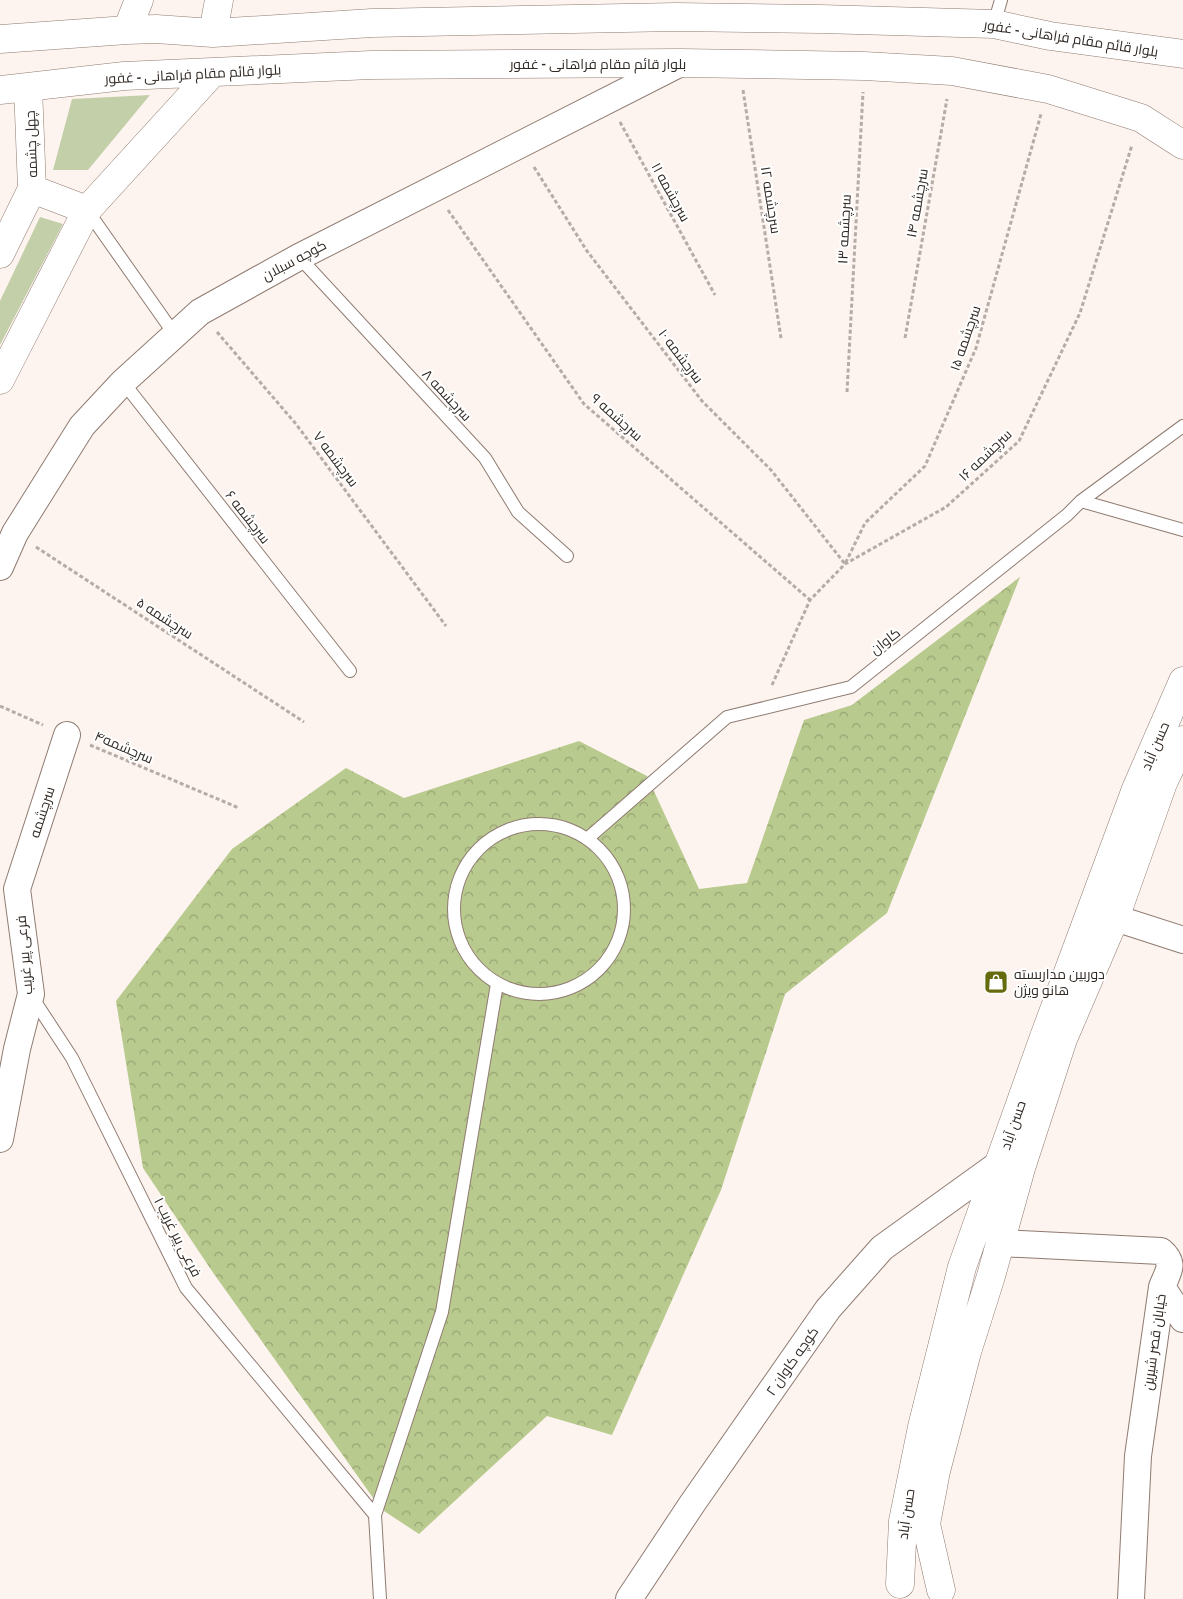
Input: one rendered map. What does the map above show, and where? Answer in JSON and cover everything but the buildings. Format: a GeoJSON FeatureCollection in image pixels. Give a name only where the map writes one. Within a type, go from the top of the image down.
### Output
{"type":"FeatureCollection","features":[{"type":"Feature","properties":{"kind":"street"},"geometry":{"type":"LineString","coordinates":[[127,30],[139,0]]}},
{"type":"Feature","properties":{"kind":"street"},"geometry":{"type":"LineString","coordinates":[[213,33],[219,0]]}},
{"type":"Feature","properties":{"kind":"street","name":"بلوار قائم مقام فراهانی - غفور"},"geometry":{"type":"LineString","coordinates":[[0,39],[127,30],[156,29],[213,33],[372,23],[677,13],[909,21],[998,12],[1050,36],[1183,54]]}},
{"type":"Feature","properties":{"kind":"street","name":"بلوار قائم مقام فراهانی - غفور"},"geometry":{"type":"LineString","coordinates":[[0,90],[124,76],[370,65],[681,63],[864,66],[952,71],[1048,89],[1141,118],[1183,145]]}},
{"type":"Feature","properties":{"kind":"street","name":"کوچه سبلان"},"geometry":{"type":"LineString","coordinates":[[0,567],[15,534],[82,426],[123,382],[200,312],[299,257],[681,63]]}},
{"type":"Feature","properties":{"kind":"street"},"geometry":{"type":"LineString","coordinates":[[0,380],[87,210],[213,72]]}},
{"type":"Feature","properties":{"kind":"street","name":"چهل چشمه"},"geometry":{"type":"LineString","coordinates":[[0,254],[32,189],[28,86]]}},
{"type":"Feature","properties":{"kind":"street"},"geometry":{"type":"LineString","coordinates":[[32,189],[87,210]]}},
{"type":"Feature","properties":{"kind":"street","name":"حسن آباد"},"geometry":{"type":"LineString","coordinates":[[894,1592],[903,1522],[922,1427],[962,1267],[1044,1037],[1136,789],[1183,681]]}},
{"type":"Feature","properties":{"kind":"street","name":"سرچشمه"},"geometry":{"type":"LineString","coordinates":[[17,889],[67,735]]}},
{"type":"Feature","properties":{"kind":"street","name":"حسن آباد"},"geometry":{"type":"LineString","coordinates":[[944,1594],[926,1524],[936,1471],[967,1352],[991,1276],[1021,1168],[1063,1040],[1115,918],[1163,783],[1183,740]]}},
{"type":"Feature","properties":{"kind":"street","name":"فرعی پیر غریب"},"geometry":{"type":"LineString","coordinates":[[0,1139],[17,1049],[31,994],[17,889]]}},
{"type":"Feature","properties":{"kind":"street"},"geometry":{"type":"LineString","coordinates":[[1115,918],[1183,940]]}},
{"type":"Feature","properties":{"kind":"street","name":"کوچه کاوان ۲"},"geometry":{"type":"LineString","coordinates":[[628,1599],[828,1309],[882,1248],[1000,1163]]}},
{"type":"Feature","properties":{"kind":"street","name":"خیابان قصر شیرین"},"geometry":{"type":"LineString","coordinates":[[1000,1244],[1162,1251],[1169,1258],[1171,1264],[1162,1287],[1138,1456],[1131,1599]]}},
{"type":"Feature","properties":{"kind":"street"},"geometry":{"type":"LineString","coordinates":[[1162,1287],[1183,1319]]}},
{"type":"Feature","properties":{"kind":"street"},"geometry":{"type":"LineString","coordinates":[[894,1592],[914,1580],[929,1582],[944,1594]]}},
{"type":"Feature","properties":{"kind":"lane"},"geometry":{"type":"LineString","coordinates":[[87,210],[175,335]]}},
{"type":"Feature","properties":{"kind":"lane","name":"سرچشمه ۸"},"geometry":{"type":"LineString","coordinates":[[299,257],[485,458],[518,512],[567,556]]}},
{"type":"Feature","properties":{"kind":"lane","name":"سرچشمه ۶"},"geometry":{"type":"LineString","coordinates":[[123,382],[350,671]]}},
{"type":"Feature","properties":{"kind":"lane","name":"کاوان"},"geometry":{"type":"LineString","coordinates":[[587,838],[727,717],[851,687],[1082,501],[1183,426]]}},
{"type":"Feature","properties":{"kind":"lane"},"geometry":{"type":"LineString","coordinates":[[1082,501],[1183,530]]}},
{"type":"Feature","properties":{"kind":"lane"},"geometry":{"type":"LineString","coordinates":[[535,824],[562,827],[587,838],[608,859],[621,885],[624,913],[618,941],[603,966],[580,984],[553,994],[524,994],[497,984],[476,967],[466,952],[461,944],[454,918],[456,890],[467,865],[484,844],[508,830],[535,824]]}},
{"type":"Feature","properties":{"kind":"lane"},"geometry":{"type":"LineString","coordinates":[[380,1599],[375,1514],[442,1312],[497,984]]}},
{"type":"Feature","properties":{"kind":"lane","name":"فرعی پیر غریب ۱"},"geometry":{"type":"LineString","coordinates":[[31,994],[72,1058],[186,1288],[375,1514]]}},
{"type":"Feature","properties":{"kind":"path","name":"سرچشمه ۱۲"},"geometry":{"type":"LineString","coordinates":[[739,65],[781,338]]}},
{"type":"Feature","properties":{"kind":"path","name":"سرچشمه ۱۳"},"geometry":{"type":"LineString","coordinates":[[847,392],[864,66]]}},
{"type":"Feature","properties":{"kind":"path","name":"سرچشمه ۱۴"},"geometry":{"type":"LineString","coordinates":[[905,338],[952,71]]}},
{"type":"Feature","properties":{"kind":"path","name":"سرچشمه ۱۵"},"geometry":{"type":"LineString","coordinates":[[845,564],[865,523],[925,466],[976,348],[1048,89]]}},
{"type":"Feature","properties":{"kind":"path","name":"سرچشمه ۱۱"},"geometry":{"type":"LineString","coordinates":[[608,100],[715,294]]}},
{"type":"Feature","properties":{"kind":"path","name":"۱۶ سرچشمه"},"geometry":{"type":"LineString","coordinates":[[762,708],[810,600],[845,564],[946,507],[1019,441],[1080,313],[1141,118]]}},
{"type":"Feature","properties":{"kind":"path","name":"سرچشمه ۱۰"},"geometry":{"type":"LineString","coordinates":[[520,145],[587,251],[696,393],[771,470],[845,564]]}},
{"type":"Feature","properties":{"kind":"path","name":"سرچشمه ۹"},"geometry":{"type":"LineString","coordinates":[[433,189],[584,404],[810,600]]}},
{"type":"Feature","properties":{"kind":"path","name":"سرچشمه ۷"},"geometry":{"type":"LineString","coordinates":[[200,312],[296,424],[446,626]]}},
{"type":"Feature","properties":{"kind":"path","name":"سرچشمه ۵"},"geometry":{"type":"LineString","coordinates":[[15,534],[304,722]]}},
{"type":"Feature","properties":{"kind":"path","name":"سرچشمه۴"},"geometry":{"type":"LineString","coordinates":[[0,706],[239,808]]}},
{"type":"Feature","properties":{"kind":"green space"},"geometry":{"type":"Polygon","coordinates":[[[150,95],[88,170],[53,170],[72,99],[150,95]]]}},
{"type":"Feature","properties":{"kind":"green space"},"geometry":{"type":"Polygon","coordinates":[[[40,217],[63,224],[0,345],[0,301],[40,217]]]}},
{"type":"Feature","properties":{"kind":"green space"},"geometry":{"type":"Polygon","coordinates":[[[1020,577],[887,913],[785,994],[721,1190],[612,1435],[547,1416],[419,1534],[381,1509],[214,1274],[143,1168],[116,1001],[232,849],[346,768],[404,798],[579,741],[647,776],[699,889],[747,883],[804,720],[852,705],[1020,577]]]}},
{"type":"Feature","properties":{"kind":"place","name":"دوربین مداربسته هانو ویژن"},"geometry":{"type":"Point","coordinates":[996,982]}}]}
